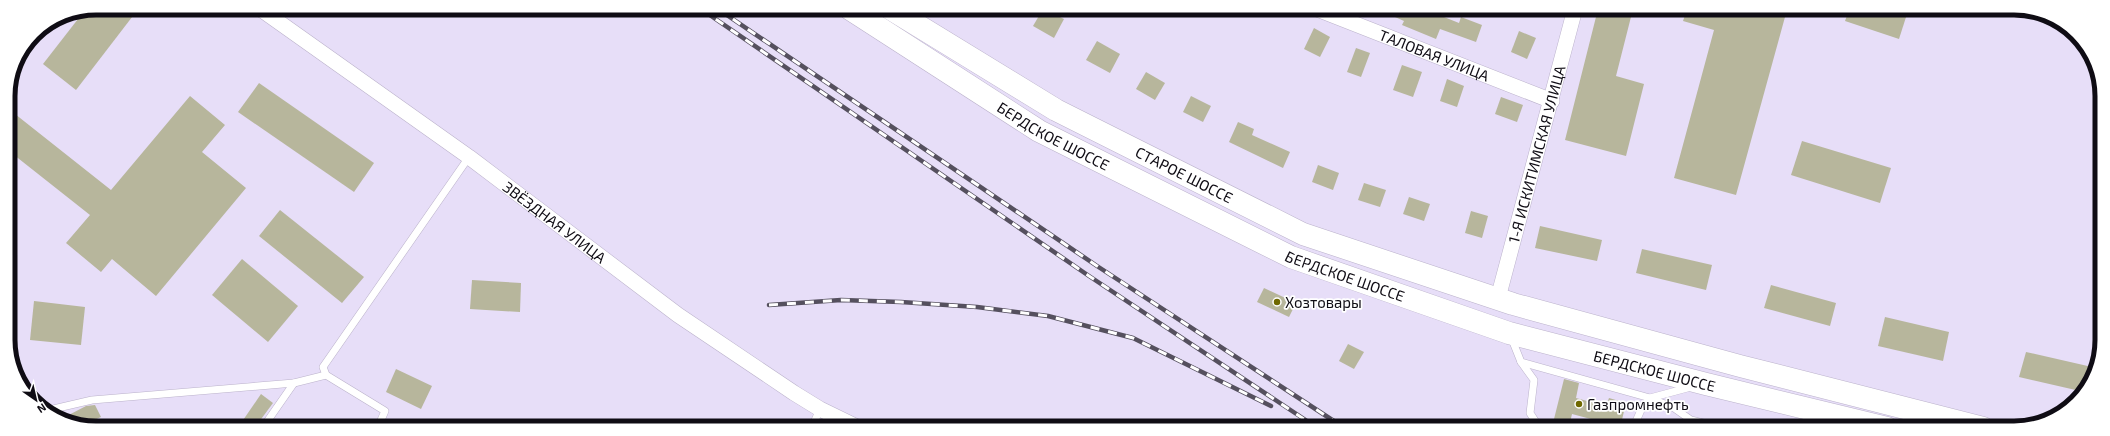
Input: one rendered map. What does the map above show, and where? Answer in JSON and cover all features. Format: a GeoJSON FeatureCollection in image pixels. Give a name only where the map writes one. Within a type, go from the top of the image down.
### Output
{"type":"FeatureCollection","features":[{"type":"Feature","properties":{"kind":"highway","name":"БЕРДСКОЕ ШОССЕ"},"geometry":{"type":"LineString","coordinates":[[859,15],[1039,131],[1291,257],[1509,333],[1852,421]]}},
{"type":"Feature","properties":{"kind":"highway","name":"СТАРОЕ ШОССЕ"},"geometry":{"type":"LineString","coordinates":[[901,15],[1056,110],[1303,234],[1498,298]]}},
{"type":"Feature","properties":{"kind":"highway","name":"БЕРДСКОЕ ШОССЕ"},"geometry":{"type":"LineString","coordinates":[[1498,298],[1740,366],[1956,421]]}},
{"type":"Feature","properties":{"kind":"street","name":"ЗВЁЗДНАЯ УЛИЦА"},"geometry":{"type":"LineString","coordinates":[[269,15],[469,157],[678,315],[820,409],[845,421]]}},
{"type":"Feature","properties":{"kind":"street","name":"ТАЛОВАЯ УЛИЦА"},"geometry":{"type":"LineString","coordinates":[[1332,15],[1552,101]]}},
{"type":"Feature","properties":{"kind":"street","name":"1-Я ИСКИТИМСКАЯ УЛИЦА"},"geometry":{"type":"LineString","coordinates":[[1498,298],[1552,101],[1574,15]]}},
{"type":"Feature","properties":{"kind":"lane"},"geometry":{"type":"LineString","coordinates":[[381,421],[385,411],[326,375],[323,367],[469,157]]}},
{"type":"Feature","properties":{"kind":"lane"},"geometry":{"type":"LineString","coordinates":[[1509,333],[1521,362],[1534,380],[1530,413],[1535,421]]}},
{"type":"Feature","properties":{"kind":"lane"},"geometry":{"type":"LineString","coordinates":[[1521,362],[1650,398],[1674,408],[1696,421]]}},
{"type":"Feature","properties":{"kind":"lane"},"geometry":{"type":"LineString","coordinates":[[54,409],[92,400],[294,383],[326,375]]}},
{"type":"Feature","properties":{"kind":"lane"},"geometry":{"type":"LineString","coordinates":[[267,421],[294,383]]}},
{"type":"Feature","properties":{"kind":"lane"},"geometry":{"type":"LineString","coordinates":[[1636,421],[1641,410],[1650,398],[1706,384]]}},
{"type":"Feature","properties":{"kind":"lane"},"geometry":{"type":"LineString","coordinates":[[815,421],[820,409]]}},
{"type":"Feature","properties":{"kind":"building"},"geometry":{"type":"Polygon","coordinates":[[[91,15],[134,15],[76,90],[43,64],[79,17],[91,15]]]}},
{"type":"Feature","properties":{"kind":"building"},"geometry":{"type":"Polygon","coordinates":[[[1039,15],[1056,15],[1064,19],[1054,38],[1033,26],[1039,15]]]}},
{"type":"Feature","properties":{"kind":"building"},"geometry":{"type":"Polygon","coordinates":[[[1390,15],[1439,15],[1459,23],[1461,17],[1482,25],[1476,42],[1440,29],[1436,39],[1402,25],[1404,21],[1390,15]]]}},
{"type":"Feature","properties":{"kind":"building"},"geometry":{"type":"Polygon","coordinates":[[[1596,15],[1631,15],[1616,76],[1644,84],[1626,156],[1565,140],[1596,15]]]}},
{"type":"Feature","properties":{"kind":"building"},"geometry":{"type":"Polygon","coordinates":[[[1685,15],[1778,15],[1785,17],[1736,195],[1674,178],[1714,30],[1683,21],[1685,15]]]}},
{"type":"Feature","properties":{"kind":"building"},"geometry":{"type":"Polygon","coordinates":[[[1847,15],[1907,15],[1899,39],[1845,21],[1847,15]]]}},
{"type":"Feature","properties":{"kind":"building"},"geometry":{"type":"Polygon","coordinates":[[[1314,28],[1330,37],[1320,57],[1304,49],[1314,28]]]}},
{"type":"Feature","properties":{"kind":"building"},"geometry":{"type":"Polygon","coordinates":[[[1519,31],[1536,38],[1527,59],[1511,52],[1519,31]]]}},
{"type":"Feature","properties":{"kind":"building"},"geometry":{"type":"Polygon","coordinates":[[[1097,41],[1120,54],[1110,73],[1086,60],[1097,41]]]}},
{"type":"Feature","properties":{"kind":"building"},"geometry":{"type":"Polygon","coordinates":[[[1356,48],[1370,53],[1361,77],[1347,72],[1356,48]]]}},
{"type":"Feature","properties":{"kind":"building"},"geometry":{"type":"Polygon","coordinates":[[[1402,65],[1422,72],[1413,97],[1393,90],[1402,65]]]}},
{"type":"Feature","properties":{"kind":"building"},"geometry":{"type":"Polygon","coordinates":[[[1146,72],[1165,83],[1155,100],[1136,89],[1146,72]]]}},
{"type":"Feature","properties":{"kind":"building"},"geometry":{"type":"Polygon","coordinates":[[[1447,79],[1464,86],[1457,107],[1440,101],[1447,79]]]}},
{"type":"Feature","properties":{"kind":"building"},"geometry":{"type":"Polygon","coordinates":[[[259,83],[374,163],[354,192],[238,112],[259,83]]]}},
{"type":"Feature","properties":{"kind":"building"},"geometry":{"type":"Polygon","coordinates":[[[190,96],[225,125],[202,152],[246,188],[156,296],[112,259],[101,272],[66,243],[90,215],[15,156],[15,114],[111,190],[190,96]]]}},
{"type":"Feature","properties":{"kind":"building"},"geometry":{"type":"Polygon","coordinates":[[[1191,96],[1211,106],[1203,122],[1183,112],[1191,96]]]}},
{"type":"Feature","properties":{"kind":"building"},"geometry":{"type":"Polygon","coordinates":[[[1501,97],[1523,105],[1517,122],[1495,114],[1501,97]]]}},
{"type":"Feature","properties":{"kind":"building"},"geometry":{"type":"Polygon","coordinates":[[[1238,122],[1254,129],[1252,135],[1290,152],[1283,168],[1229,142],[1238,122]]]}},
{"type":"Feature","properties":{"kind":"building"},"geometry":{"type":"Polygon","coordinates":[[[1802,141],[1891,168],[1880,203],[1791,175],[1802,141]]]}},
{"type":"Feature","properties":{"kind":"building"},"geometry":{"type":"Polygon","coordinates":[[[1318,165],[1339,173],[1333,190],[1312,182],[1318,165]]]}},
{"type":"Feature","properties":{"kind":"building"},"geometry":{"type":"Polygon","coordinates":[[[1364,183],[1386,190],[1380,207],[1358,200],[1364,183]]]}},
{"type":"Feature","properties":{"kind":"building"},"geometry":{"type":"Polygon","coordinates":[[[1409,197],[1430,204],[1424,221],[1403,214],[1409,197]]]}},
{"type":"Feature","properties":{"kind":"building"},"geometry":{"type":"Polygon","coordinates":[[[280,210],[364,277],[342,303],[259,236],[280,210]]]}},
{"type":"Feature","properties":{"kind":"building"},"geometry":{"type":"Polygon","coordinates":[[[1471,211],[1488,216],[1482,238],[1465,233],[1471,211]]]}},
{"type":"Feature","properties":{"kind":"building"},"geometry":{"type":"Polygon","coordinates":[[[1540,226],[1602,240],[1597,261],[1535,248],[1540,226]]]}},
{"type":"Feature","properties":{"kind":"building"},"geometry":{"type":"Polygon","coordinates":[[[1642,249],[1712,265],[1706,290],[1636,273],[1642,249]]]}},
{"type":"Feature","properties":{"kind":"building"},"geometry":{"type":"Polygon","coordinates":[[[242,259],[298,306],[268,342],[212,295],[242,259]]]}},
{"type":"Feature","properties":{"kind":"building"},"geometry":{"type":"Polygon","coordinates":[[[472,280],[521,283],[520,312],[470,309],[472,280]]]}},
{"type":"Feature","properties":{"kind":"building"},"geometry":{"type":"Polygon","coordinates":[[[1771,285],[1836,303],[1830,326],[1764,308],[1771,285]]]}},
{"type":"Feature","properties":{"kind":"building","name":"Хозтовары"},"geometry":{"type":"Polygon","coordinates":[[[1264,288],[1296,303],[1289,317],[1257,302],[1264,288]]]}},
{"type":"Feature","properties":{"kind":"building"},"geometry":{"type":"Polygon","coordinates":[[[34,301],[85,307],[81,345],[30,340],[34,301]]]}},
{"type":"Feature","properties":{"kind":"building"},"geometry":{"type":"Polygon","coordinates":[[[1885,317],[1949,332],[1943,361],[1878,346],[1885,317]]]}},
{"type":"Feature","properties":{"kind":"building"},"geometry":{"type":"Polygon","coordinates":[[[1348,344],[1364,352],[1354,369],[1339,361],[1348,344]]]}},
{"type":"Feature","properties":{"kind":"building"},"geometry":{"type":"Polygon","coordinates":[[[2026,352],[2091,367],[2077,390],[2019,377],[2026,352]]]}},
{"type":"Feature","properties":{"kind":"building"},"geometry":{"type":"Polygon","coordinates":[[[396,369],[432,386],[421,409],[386,392],[396,369]]]}},
{"type":"Feature","properties":{"kind":"building","name":"Газпромнефть"},"geometry":{"type":"Polygon","coordinates":[[[1564,379],[1579,383],[1576,398],[1606,406],[1609,398],[1626,403],[1622,421],[1598,421],[1572,414],[1570,421],[1554,421],[1564,379]]]}},
{"type":"Feature","properties":{"kind":"building"},"geometry":{"type":"Polygon","coordinates":[[[261,394],[273,403],[260,421],[242,421],[261,394]]]}},
{"type":"Feature","properties":{"kind":"building"},"geometry":{"type":"Polygon","coordinates":[[[95,405],[101,417],[91,421],[67,416],[86,406],[95,405]]]}},
{"type":"Feature","properties":{"kind":"railway"},"geometry":{"type":"LineString","coordinates":[[710,15],[1089,276],[1307,421]]}},
{"type":"Feature","properties":{"kind":"railway"},"geometry":{"type":"LineString","coordinates":[[727,15],[1097,266],[1334,421]]}},
{"type":"Feature","properties":{"kind":"railway"},"geometry":{"type":"LineString","coordinates":[[769,305],[841,300],[901,302],[977,307],[1048,316],[1133,338],[1271,406]]}},
{"type":"Feature","properties":{"kind":"place","name":"Хозтовары"},"geometry":{"type":"Point","coordinates":[1277,302]}},
{"type":"Feature","properties":{"kind":"place","name":"Газпромнефть"},"geometry":{"type":"Point","coordinates":[1579,404]}}]}
